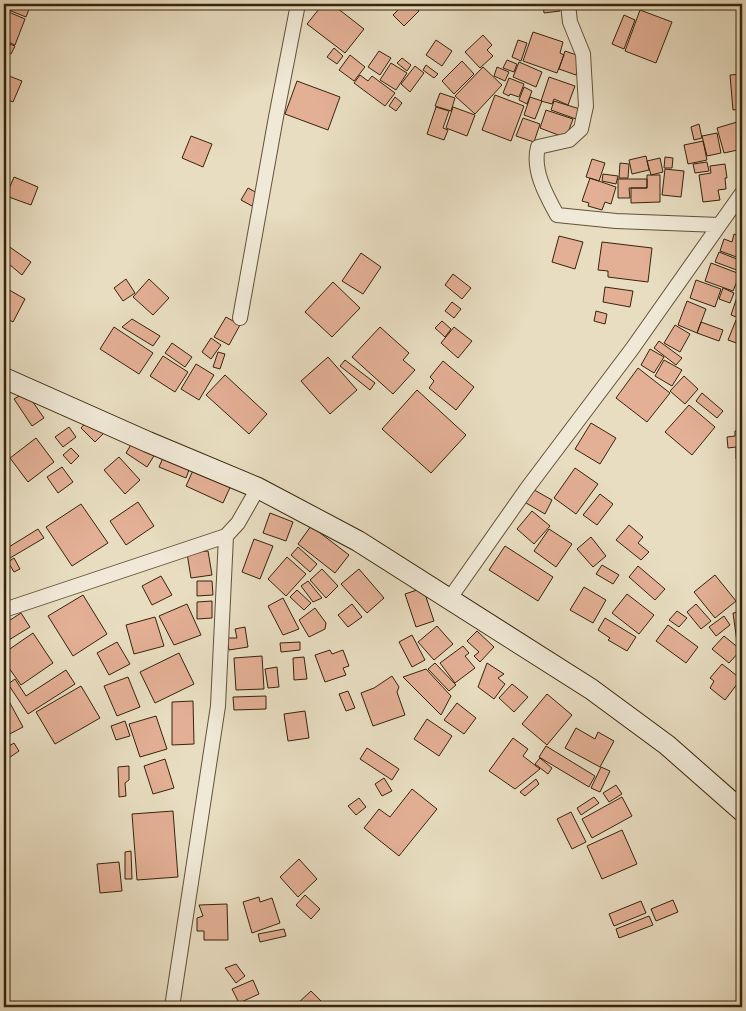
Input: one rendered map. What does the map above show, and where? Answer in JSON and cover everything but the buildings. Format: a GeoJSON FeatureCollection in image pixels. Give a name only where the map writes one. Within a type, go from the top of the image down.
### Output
{"type":"FeatureCollection","features":[{"type":"Feature","properties":{"kind":"main road"},"geometry":{"type":"LineString","coordinates":[[4,378],[148,442],[258,488],[358,541],[591,689],[667,746],[742,811]]}},
{"type":"Feature","properties":{"kind":"street"},"geometry":{"type":"LineString","coordinates":[[240,318],[298,4]]}},
{"type":"Feature","properties":{"kind":"street"},"geometry":{"type":"LineString","coordinates":[[568,4],[570,22],[583,54],[586,106],[580,129],[569,140],[538,147],[535,158],[544,192],[557,215],[616,221],[719,225]]}},
{"type":"Feature","properties":{"kind":"street"},"geometry":{"type":"LineString","coordinates":[[450,598],[528,487],[632,349],[742,193]]}},
{"type":"Feature","properties":{"kind":"street"},"geometry":{"type":"LineString","coordinates":[[4,610],[226,536],[238,523],[258,488]]}},
{"type":"Feature","properties":{"kind":"street"},"geometry":{"type":"LineString","coordinates":[[172,1007],[218,706],[226,536]]}}]}
